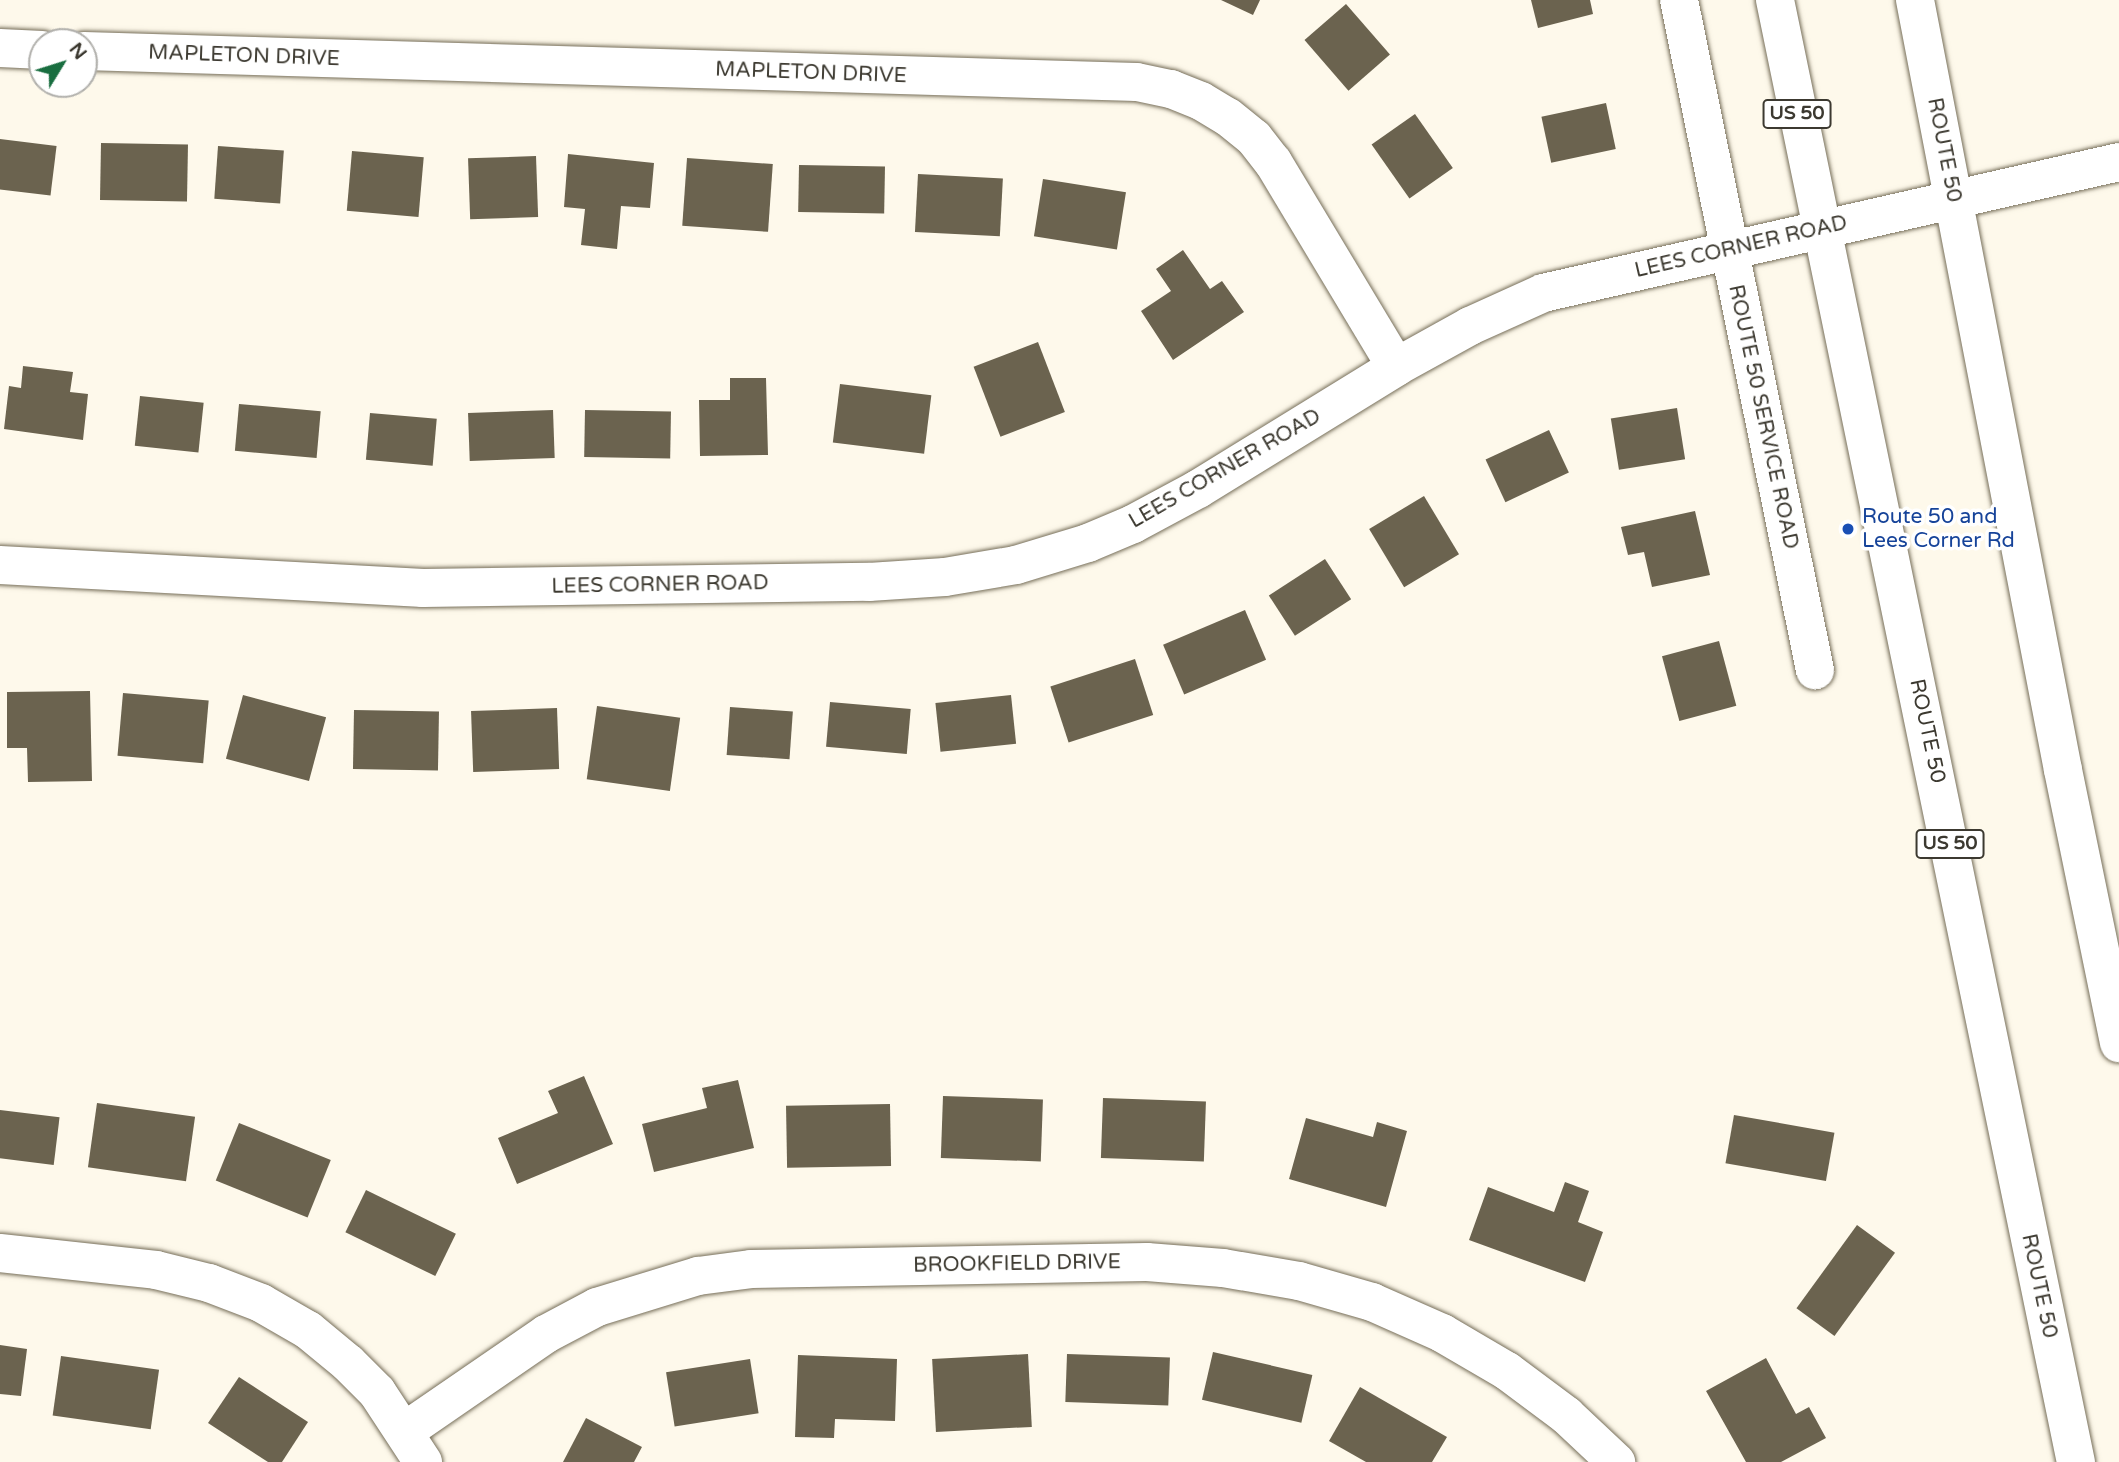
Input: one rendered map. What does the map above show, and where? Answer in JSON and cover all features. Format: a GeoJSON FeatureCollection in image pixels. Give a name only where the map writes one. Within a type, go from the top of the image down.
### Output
{"type":"FeatureCollection","features":[{"type":"Feature","properties":{"kind":"main road","name":"ROUTE 50 SERVICE ROAD"},"geometry":{"type":"LineString","coordinates":[[1679,0],[1815,670]]}},
{"type":"Feature","properties":{"kind":"main road","name":"ROUTE 50"},"geometry":{"type":"LineString","coordinates":[[1774,0],[2076,1462]]}},
{"type":"Feature","properties":{"kind":"main road","name":"ROUTE 50"},"geometry":{"type":"LineString","coordinates":[[1915,0],[2063,771],[2119,1043]]}},
{"type":"Feature","properties":{"kind":"main road"},"geometry":{"type":"LineString","coordinates":[[0,48],[28,49]]}},
{"type":"Feature","properties":{"kind":"main road","name":"MAPLETON DRIVE"},"geometry":{"type":"LineString","coordinates":[[98,51],[1137,82],[1171,89],[1201,101],[1228,117],[1254,138],[1273,162],[1396,367]]}},
{"type":"Feature","properties":{"kind":"main road","name":"LEES CORNER ROAD"},"geometry":{"type":"LineString","coordinates":[[0,565],[423,588],[869,582],[944,577],[1016,565],[1088,543],[1133,524],[1198,489],[1396,367],[1470,326],[1543,293],[1819,228],[1954,201],[2119,162]]}},
{"type":"Feature","properties":{"kind":"main road"},"geometry":{"type":"LineString","coordinates":[[0,1253],[156,1270],[209,1283],[261,1303],[308,1330],[348,1363],[377,1392],[414,1446]]}},
{"type":"Feature","properties":{"kind":"main road","name":"BROOKFIELD DRIVE"},"geometry":{"type":"LineString","coordinates":[[414,1446],[546,1334],[587,1312],[647,1289],[698,1276],[751,1269],[1147,1262],[1223,1268],[1286,1279],[1373,1302],[1442,1333],[1507,1371],[1566,1415],[1616,1462]]}},
{"type":"Feature","properties":{"kind":"building"},"geometry":{"type":"Polygon","coordinates":[[[1221,0],[1260,0],[1253,15],[1221,0]]]}},
{"type":"Feature","properties":{"kind":"building"},"geometry":{"type":"Polygon","coordinates":[[[1531,0],[1590,0],[1593,14],[1538,28],[1531,0]]]}},
{"type":"Feature","properties":{"kind":"building"},"geometry":{"type":"Polygon","coordinates":[[[1346,4],[1390,55],[1348,91],[1304,40],[1346,4]]]}},
{"type":"Feature","properties":{"kind":"building"},"geometry":{"type":"Polygon","coordinates":[[[1606,103],[1616,149],[1551,163],[1541,117],[1606,103]]]}},
{"type":"Feature","properties":{"kind":"building"},"geometry":{"type":"Polygon","coordinates":[[[1415,114],[1453,168],[1409,198],[1372,144],[1415,114]]]}},
{"type":"Feature","properties":{"kind":"building"},"geometry":{"type":"Polygon","coordinates":[[[0,139],[57,146],[50,196],[0,189],[0,139]]]}},
{"type":"Feature","properties":{"kind":"building"},"geometry":{"type":"Polygon","coordinates":[[[101,143],[188,145],[187,202],[100,200],[101,143]]]}},
{"type":"Feature","properties":{"kind":"building"},"geometry":{"type":"Polygon","coordinates":[[[218,146],[284,151],[280,203],[214,199],[218,146]]]}},
{"type":"Feature","properties":{"kind":"building"},"geometry":{"type":"Polygon","coordinates":[[[352,151],[424,157],[418,217],[347,211],[352,151]]]}},
{"type":"Feature","properties":{"kind":"building"},"geometry":{"type":"Polygon","coordinates":[[[568,154],[654,163],[650,208],[621,206],[617,249],[581,245],[585,209],[564,207],[568,154]]]}},
{"type":"Feature","properties":{"kind":"building"},"geometry":{"type":"Polygon","coordinates":[[[536,156],[538,217],[470,219],[468,158],[536,156]]]}},
{"type":"Feature","properties":{"kind":"building"},"geometry":{"type":"Polygon","coordinates":[[[687,158],[773,164],[768,232],[682,226],[687,158]]]}},
{"type":"Feature","properties":{"kind":"building"},"geometry":{"type":"Polygon","coordinates":[[[799,165],[885,167],[884,213],[798,212],[799,165]]]}},
{"type":"Feature","properties":{"kind":"building"},"geometry":{"type":"Polygon","coordinates":[[[918,174],[1003,178],[1000,236],[915,232],[918,174]]]}},
{"type":"Feature","properties":{"kind":"building"},"geometry":{"type":"Polygon","coordinates":[[[1043,179],[1126,192],[1117,249],[1034,236],[1043,179]]]}},
{"type":"Feature","properties":{"kind":"building"},"geometry":{"type":"Polygon","coordinates":[[[1183,250],[1210,289],[1222,281],[1244,312],[1173,360],[1141,311],[1171,291],[1156,269],[1183,250]]]}},
{"type":"Feature","properties":{"kind":"building"},"geometry":{"type":"Polygon","coordinates":[[[1038,342],[1065,412],[1000,437],[974,367],[1038,342]]]}},
{"type":"Feature","properties":{"kind":"building"},"geometry":{"type":"Polygon","coordinates":[[[23,366],[73,372],[70,392],[88,394],[83,440],[4,429],[9,386],[21,388],[23,366]]]}},
{"type":"Feature","properties":{"kind":"building"},"geometry":{"type":"Polygon","coordinates":[[[730,378],[766,378],[768,455],[700,456],[699,400],[730,400],[730,378]]]}},
{"type":"Feature","properties":{"kind":"building"},"geometry":{"type":"Polygon","coordinates":[[[840,384],[931,395],[924,454],[833,443],[840,384]]]}},
{"type":"Feature","properties":{"kind":"building"},"geometry":{"type":"Polygon","coordinates":[[[140,396],[204,403],[198,452],[135,446],[140,396]]]}},
{"type":"Feature","properties":{"kind":"building"},"geometry":{"type":"Polygon","coordinates":[[[239,404],[321,411],[317,458],[235,451],[239,404]]]}},
{"type":"Feature","properties":{"kind":"building"},"geometry":{"type":"Polygon","coordinates":[[[1677,408],[1685,459],[1619,470],[1611,418],[1677,408]]]}},
{"type":"Feature","properties":{"kind":"building"},"geometry":{"type":"Polygon","coordinates":[[[553,410],[555,458],[470,461],[468,413],[553,410]]]}},
{"type":"Feature","properties":{"kind":"building"},"geometry":{"type":"Polygon","coordinates":[[[585,410],[671,412],[670,458],[584,457],[585,410]]]}},
{"type":"Feature","properties":{"kind":"building"},"geometry":{"type":"Polygon","coordinates":[[[370,413],[437,419],[433,466],[366,460],[370,413]]]}},
{"type":"Feature","properties":{"kind":"building"},"geometry":{"type":"Polygon","coordinates":[[[1549,430],[1569,473],[1505,502],[1486,460],[1549,430]]]}},
{"type":"Feature","properties":{"kind":"building"},"geometry":{"type":"Polygon","coordinates":[[[1424,496],[1459,554],[1404,587],[1369,529],[1424,496]]]}},
{"type":"Feature","properties":{"kind":"building"},"geometry":{"type":"Polygon","coordinates":[[[1695,511],[1710,575],[1652,587],[1644,552],[1628,555],[1621,527],[1695,511]]]}},
{"type":"Feature","properties":{"kind":"building"},"geometry":{"type":"Polygon","coordinates":[[[1325,559],[1351,599],[1295,636],[1269,595],[1325,559]]]}},
{"type":"Feature","properties":{"kind":"building"},"geometry":{"type":"Polygon","coordinates":[[[1245,610],[1266,660],[1184,694],[1163,645],[1245,610]]]}},
{"type":"Feature","properties":{"kind":"building"},"geometry":{"type":"Polygon","coordinates":[[[1719,641],[1736,706],[1679,721],[1662,656],[1719,641]]]}},
{"type":"Feature","properties":{"kind":"building"},"geometry":{"type":"Polygon","coordinates":[[[1135,659],[1153,715],[1069,743],[1050,687],[1135,659]]]}},
{"type":"Feature","properties":{"kind":"building"},"geometry":{"type":"Polygon","coordinates":[[[90,691],[92,781],[28,782],[27,748],[7,748],[7,692],[90,691]]]}},
{"type":"Feature","properties":{"kind":"building"},"geometry":{"type":"Polygon","coordinates":[[[123,693],[209,700],[203,763],[118,756],[123,693]]]}},
{"type":"Feature","properties":{"kind":"building"},"geometry":{"type":"Polygon","coordinates":[[[243,695],[326,717],[309,781],[226,759],[243,695]]]}},
{"type":"Feature","properties":{"kind":"building"},"geometry":{"type":"Polygon","coordinates":[[[1011,695],[1016,744],[941,752],[935,703],[1011,695]]]}},
{"type":"Feature","properties":{"kind":"building"},"geometry":{"type":"Polygon","coordinates":[[[830,702],[911,709],[907,754],[826,747],[830,702]]]}},
{"type":"Feature","properties":{"kind":"building"},"geometry":{"type":"Polygon","coordinates":[[[597,706],[680,718],[670,791],[587,779],[597,706]]]}},
{"type":"Feature","properties":{"kind":"building"},"geometry":{"type":"Polygon","coordinates":[[[730,707],[793,711],[789,759],[727,755],[730,707]]]}},
{"type":"Feature","properties":{"kind":"building"},"geometry":{"type":"Polygon","coordinates":[[[557,708],[559,769],[473,772],[471,711],[557,708]]]}},
{"type":"Feature","properties":{"kind":"building"},"geometry":{"type":"Polygon","coordinates":[[[354,710],[439,711],[438,770],[353,769],[354,710]]]}},
{"type":"Feature","properties":{"kind":"building"},"geometry":{"type":"Polygon","coordinates":[[[584,1076],[613,1144],[517,1184],[498,1138],[558,1113],[548,1091],[584,1076]]]}},
{"type":"Feature","properties":{"kind":"building"},"geometry":{"type":"Polygon","coordinates":[[[738,1080],[754,1148],[654,1172],[642,1124],[707,1108],[702,1088],[738,1080]]]}},
{"type":"Feature","properties":{"kind":"building"},"geometry":{"type":"Polygon","coordinates":[[[943,1096],[1043,1099],[1041,1161],[941,1158],[943,1096]]]}},
{"type":"Feature","properties":{"kind":"building"},"geometry":{"type":"Polygon","coordinates":[[[1103,1098],[1206,1102],[1204,1162],[1101,1158],[1103,1098]]]}},
{"type":"Feature","properties":{"kind":"building"},"geometry":{"type":"Polygon","coordinates":[[[97,1103],[195,1117],[186,1181],[88,1167],[97,1103]]]}},
{"type":"Feature","properties":{"kind":"building"},"geometry":{"type":"Polygon","coordinates":[[[890,1104],[891,1166],[787,1168],[786,1106],[890,1104]]]}},
{"type":"Feature","properties":{"kind":"building"},"geometry":{"type":"Polygon","coordinates":[[[0,1110],[60,1117],[54,1165],[0,1158],[0,1110]]]}},
{"type":"Feature","properties":{"kind":"building"},"geometry":{"type":"Polygon","coordinates":[[[1734,1115],[1834,1133],[1826,1181],[1725,1163],[1734,1115]]]}},
{"type":"Feature","properties":{"kind":"building"},"geometry":{"type":"Polygon","coordinates":[[[1306,1118],[1373,1137],[1377,1122],[1407,1131],[1386,1207],[1289,1179],[1306,1118]]]}},
{"type":"Feature","properties":{"kind":"building"},"geometry":{"type":"Polygon","coordinates":[[[239,1123],[331,1160],[308,1218],[216,1180],[239,1123]]]}},
{"type":"Feature","properties":{"kind":"building"},"geometry":{"type":"Polygon","coordinates":[[[1565,1182],[1589,1191],[1578,1222],[1603,1232],[1585,1282],[1469,1240],[1488,1187],[1554,1212],[1565,1182]]]}},
{"type":"Feature","properties":{"kind":"building"},"geometry":{"type":"Polygon","coordinates":[[[366,1190],[456,1234],[435,1276],[345,1232],[366,1190]]]}},
{"type":"Feature","properties":{"kind":"building"},"geometry":{"type":"Polygon","coordinates":[[[1857,1225],[1895,1253],[1834,1336],[1796,1308],[1857,1225]]]}},
{"type":"Feature","properties":{"kind":"building"},"geometry":{"type":"Polygon","coordinates":[[[0,1345],[27,1349],[21,1396],[0,1394],[0,1345]]]}},
{"type":"Feature","properties":{"kind":"building"},"geometry":{"type":"Polygon","coordinates":[[[1213,1352],[1312,1375],[1301,1423],[1202,1400],[1213,1352]]]}},
{"type":"Feature","properties":{"kind":"building"},"geometry":{"type":"Polygon","coordinates":[[[1028,1354],[1032,1427],[936,1432],[932,1359],[1028,1354]]]}},
{"type":"Feature","properties":{"kind":"building"},"geometry":{"type":"Polygon","coordinates":[[[1067,1354],[1170,1358],[1168,1406],[1065,1402],[1067,1354]]]}},
{"type":"Feature","properties":{"kind":"building"},"geometry":{"type":"Polygon","coordinates":[[[798,1355],[897,1359],[895,1421],[835,1419],[834,1438],[795,1437],[798,1355]]]}},
{"type":"Feature","properties":{"kind":"building"},"geometry":{"type":"Polygon","coordinates":[[[61,1356],[159,1370],[151,1429],[53,1415],[61,1356]]]}},
{"type":"Feature","properties":{"kind":"building"},"geometry":{"type":"Polygon","coordinates":[[[1766,1358],[1796,1414],[1809,1407],[1826,1438],[1781,1462],[1746,1462],[1706,1391],[1766,1358]]]}},
{"type":"Feature","properties":{"kind":"building"},"geometry":{"type":"Polygon","coordinates":[[[750,1359],[759,1413],[675,1427],[666,1372],[750,1359]]]}},
{"type":"Feature","properties":{"kind":"building"},"geometry":{"type":"Polygon","coordinates":[[[239,1377],[308,1422],[282,1462],[268,1462],[208,1423],[239,1377]]]}},
{"type":"Feature","properties":{"kind":"building"},"geometry":{"type":"Polygon","coordinates":[[[1360,1387],[1447,1437],[1432,1462],[1366,1462],[1329,1441],[1360,1387]]]}},
{"type":"Feature","properties":{"kind":"building"},"geometry":{"type":"Polygon","coordinates":[[[586,1418],[642,1447],[634,1462],[563,1462],[586,1418]]]}},
{"type":"Feature","properties":{"kind":"place","name":"Route 50 and Lees Corner Rd"},"geometry":{"type":"Point","coordinates":[1848,529]}}]}
